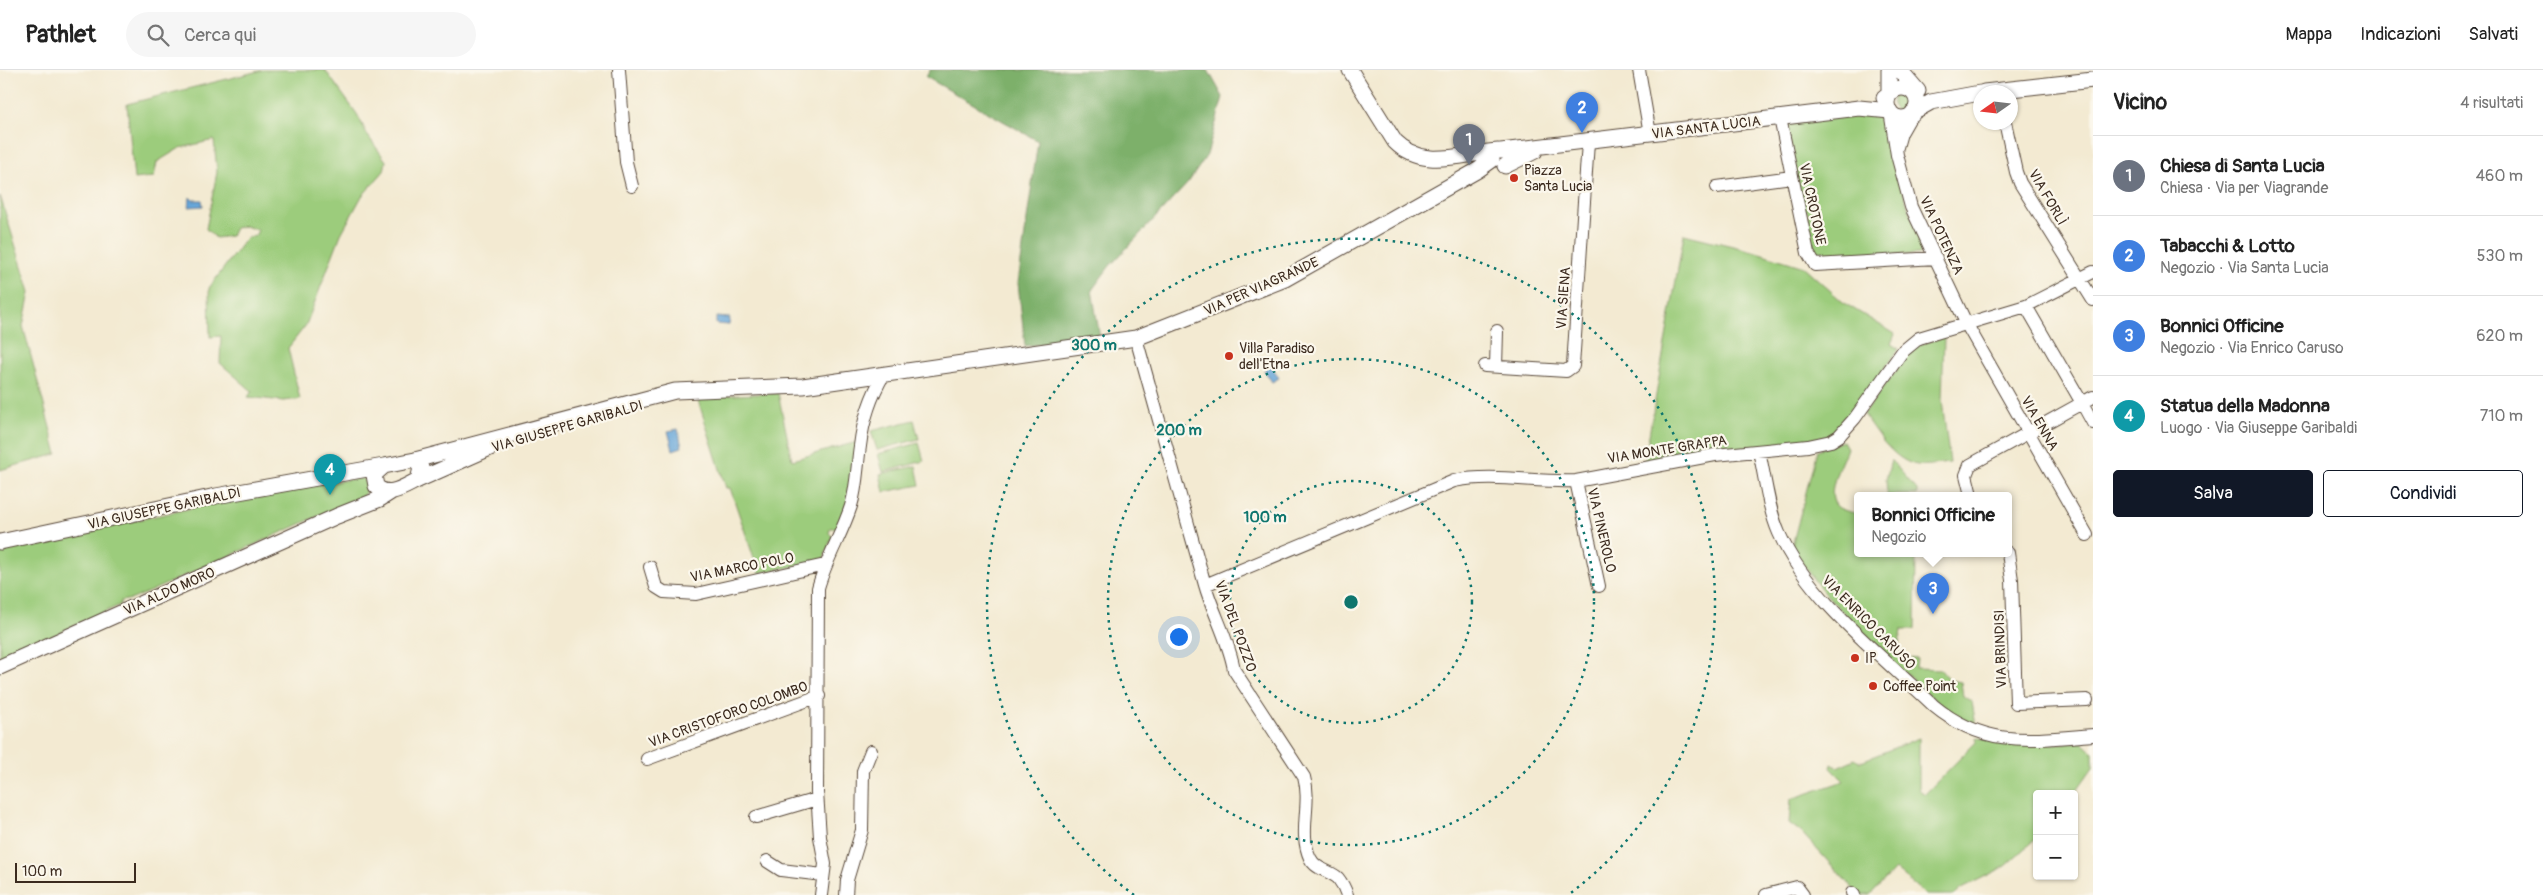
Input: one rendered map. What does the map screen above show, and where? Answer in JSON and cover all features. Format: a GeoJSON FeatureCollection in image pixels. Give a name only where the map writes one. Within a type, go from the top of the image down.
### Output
{"type":"FeatureCollection","features":[{"type":"Feature","properties":{"kind":"main road"},"geometry":{"type":"LineString","coordinates":[[1350,70],[1395,142],[1404,150],[1429,159],[1474,154],[1497,158]]}},
{"type":"Feature","properties":{"kind":"main road"},"geometry":{"type":"LineString","coordinates":[[1889,70],[1889,95],[1887,103],[1890,111]]}},
{"type":"Feature","properties":{"kind":"main road"},"geometry":{"type":"LineString","coordinates":[[2018,88],[2084,77]]}},
{"type":"Feature","properties":{"kind":"main road"},"geometry":{"type":"LineString","coordinates":[[1859,108],[1877,103],[1897,89],[1907,88],[1910,84]]}},
{"type":"Feature","properties":{"kind":"main road"},"geometry":{"type":"LineString","coordinates":[[1910,84],[1934,98],[1950,98]]}},
{"type":"Feature","properties":{"kind":"main road"},"geometry":{"type":"LineString","coordinates":[[1910,84],[1916,99],[1913,112]]}},
{"type":"Feature","properties":{"kind":"main road"},"geometry":{"type":"LineString","coordinates":[[1859,108],[1890,111],[1901,117],[1932,102],[1973,95]]}},
{"type":"Feature","properties":{"kind":"main road","name":"VIA SANTA LUCIA"},"geometry":{"type":"LineString","coordinates":[[1497,158],[1553,145],[1859,108]]}},
{"type":"Feature","properties":{"kind":"main road","name":"VIA PER VIAGRANDE"},"geometry":{"type":"LineString","coordinates":[[884,374],[1136,338],[1156,332],[1285,279],[1497,158]]}},
{"type":"Feature","properties":{"kind":"main road","name":"VIA GIUSEPPE GARIBALDI"},"geometry":{"type":"LineString","coordinates":[[0,542],[216,496],[415,460],[588,412],[675,391],[802,386],[884,374]]}},
{"type":"Feature","properties":{"kind":"main road","name":"VIA GIUSEPPE GARIBALDI"},"geometry":{"type":"LineString","coordinates":[[337,516],[380,499],[391,492],[502,443],[690,390]]}},
{"type":"Feature","properties":{"kind":"main road"},"geometry":{"type":"LineString","coordinates":[[415,460],[422,468],[418,480]]}},
{"type":"Feature","properties":{"kind":"main road"},"geometry":{"type":"LineString","coordinates":[[337,516],[366,498],[374,482],[377,470],[384,466]]}},
{"type":"Feature","properties":{"kind":"main road"},"geometry":{"type":"LineString","coordinates":[[329,477],[363,475],[374,482],[380,490],[391,492]]}},
{"type":"Feature","properties":{"kind":"main road","name":"VIA ALDO MORO"},"geometry":{"type":"LineString","coordinates":[[0,667],[337,516]]}},
{"type":"Feature","properties":{"kind":"street"},"geometry":{"type":"LineString","coordinates":[[619,70],[626,162],[632,186]]}},
{"type":"Feature","properties":{"kind":"street"},"geometry":{"type":"LineString","coordinates":[[1639,70],[1650,134]]}},
{"type":"Feature","properties":{"kind":"street","name":"VIA POTENZA"},"geometry":{"type":"LineString","coordinates":[[1890,111],[1897,154],[1912,207],[1967,325]]}},
{"type":"Feature","properties":{"kind":"street"},"geometry":{"type":"LineString","coordinates":[[1897,154],[1901,133],[1913,112]]}},
{"type":"Feature","properties":{"kind":"street","name":"VIA CROTONE"},"geometry":{"type":"LineString","coordinates":[[1780,118],[1808,253],[1815,265],[1936,258]]}},
{"type":"Feature","properties":{"kind":"street","name":"VIA FORLÌ"},"geometry":{"type":"LineString","coordinates":[[2007,130],[2020,183],[2093,300]]}},
{"type":"Feature","properties":{"kind":"street","name":"VIA SIENA"},"geometry":{"type":"LineString","coordinates":[[1498,331],[1490,367],[1566,371],[1573,366],[1588,142]]}},
{"type":"Feature","properties":{"kind":"street"},"geometry":{"type":"LineString","coordinates":[[1717,187],[1792,177]]}},
{"type":"Feature","properties":{"kind":"street","name":"VIA MONTE GRAPPA"},"geometry":{"type":"LineString","coordinates":[[1205,585],[1454,481],[1477,476],[1553,482],[1576,481],[1715,455],[1819,445],[1831,441],[1848,427],[1902,352],[1919,338],[2026,306],[2081,280],[2093,272]]}},
{"type":"Feature","properties":{"kind":"street"},"geometry":{"type":"LineString","coordinates":[[2026,306],[2088,400],[2093,422]]}},
{"type":"Feature","properties":{"kind":"street","name":"VIA ENNA"},"geometry":{"type":"LineString","coordinates":[[1967,325],[2087,535]]}},
{"type":"Feature","properties":{"kind":"street","name":"VIA DEL POZZO"},"geometry":{"type":"LineString","coordinates":[[1136,338],[1205,585],[1212,608],[1233,658],[1234,670],[1304,777],[1308,788],[1304,817],[1309,857],[1314,865],[1337,877],[1348,895]]}},
{"type":"Feature","properties":{"kind":"street"},"geometry":{"type":"LineString","coordinates":[[820,895],[824,864],[818,799],[818,588],[825,565],[851,505],[860,442],[872,394],[884,374]]}},
{"type":"Feature","properties":{"kind":"street"},"geometry":{"type":"LineString","coordinates":[[1970,492],[1966,475],[1970,465],[2088,400]]}},
{"type":"Feature","properties":{"kind":"street","name":"VIA ENRICO CARUSO"},"geometry":{"type":"LineString","coordinates":[[1759,451],[1778,531],[1797,567],[1822,600],[1934,706],[1946,716],[1972,730],[2008,740],[2093,735]]}},
{"type":"Feature","properties":{"kind":"street","name":"VIA PINEROLO"},"geometry":{"type":"LineString","coordinates":[[1576,481],[1599,586]]}},
{"type":"Feature","properties":{"kind":"street","name":"VIA BRINDISI"},"geometry":{"type":"LineString","coordinates":[[2009,557],[2012,580],[2016,703],[2088,700]]}},
{"type":"Feature","properties":{"kind":"street","name":"VIA MARCO POLO"},"geometry":{"type":"LineString","coordinates":[[650,567],[656,587],[664,592],[696,594],[825,565]]}},
{"type":"Feature","properties":{"kind":"street","name":"VIA CRISTOFORO COLOMBO"},"geometry":{"type":"LineString","coordinates":[[647,759],[819,696]]}},
{"type":"Feature","properties":{"kind":"street"},"geometry":{"type":"LineString","coordinates":[[846,895],[847,880],[862,830],[863,771],[871,751]]}},
{"type":"Feature","properties":{"kind":"street"},"geometry":{"type":"LineString","coordinates":[[756,817],[818,799]]}},
{"type":"Feature","properties":{"kind":"street"},"geometry":{"type":"LineString","coordinates":[[768,861],[781,870],[823,875]]}},
{"type":"Feature","properties":{"kind":"street"},"geometry":{"type":"LineString","coordinates":[[1766,895],[1797,887],[1803,895]]}},
{"type":"Feature","properties":{"kind":"green space"},"geometry":{"type":"Polygon","coordinates":[[[263,70],[325,70],[357,114],[368,136],[386,161],[384,171],[362,196],[341,234],[306,325],[288,348],[300,399],[283,401],[248,397],[252,391],[220,363],[221,336],[210,337],[209,288],[246,238],[255,236],[258,230],[245,226],[235,228],[231,236],[216,238],[206,229],[217,172],[214,140],[180,148],[157,162],[154,177],[134,179],[127,104],[263,70]]]}},
{"type":"Feature","properties":{"kind":"green space"},"geometry":{"type":"Polygon","coordinates":[[[930,70],[1208,70],[1223,97],[1207,155],[1188,183],[1109,267],[1092,290],[1100,338],[1025,346],[1018,283],[1038,141],[926,77],[930,70]]]}},
{"type":"Feature","properties":{"kind":"green space"},"geometry":{"type":"Polygon","coordinates":[[[1903,91],[1911,94],[1914,102],[1911,110],[1903,113],[1895,110],[1892,102],[1895,94],[1903,91]]]}},
{"type":"Feature","properties":{"kind":"green space"},"geometry":{"type":"Polygon","coordinates":[[[1870,113],[1883,121],[1909,211],[1927,249],[1925,254],[1816,259],[1805,219],[1809,216],[1807,211],[1804,210],[1786,129],[1788,123],[1870,113]]]}},
{"type":"Feature","properties":{"kind":"green space"},"geometry":{"type":"Polygon","coordinates":[[[0,196],[30,292],[23,326],[57,454],[0,470],[0,196]]]}},
{"type":"Feature","properties":{"kind":"green space"},"geometry":{"type":"Polygon","coordinates":[[[1684,234],[1753,251],[1804,267],[1844,303],[1895,334],[1891,344],[1899,349],[1837,431],[1826,437],[1644,464],[1684,234]]]}},
{"type":"Feature","properties":{"kind":"green space"},"geometry":{"type":"Polygon","coordinates":[[[1944,337],[1942,401],[1950,463],[1919,465],[1910,463],[1890,448],[1863,414],[1912,350],[1921,344],[1944,337]]]}},
{"type":"Feature","properties":{"kind":"green space"},"geometry":{"type":"Polygon","coordinates":[[[778,393],[792,460],[857,442],[852,491],[838,528],[830,528],[829,533],[832,536],[823,561],[759,573],[730,488],[726,488],[697,397],[778,393]]]}},
{"type":"Feature","properties":{"kind":"green space"},"geometry":{"type":"Polygon","coordinates":[[[914,420],[919,439],[877,450],[871,431],[914,420]]]}},
{"type":"Feature","properties":{"kind":"green space"},"geometry":{"type":"Polygon","coordinates":[[[1843,441],[1847,448],[1835,479],[1832,496],[1834,503],[1839,508],[1854,513],[1854,557],[1916,557],[1915,630],[1901,630],[1898,652],[1902,657],[1917,659],[1916,668],[1940,669],[1949,680],[1961,682],[1963,696],[1972,702],[1976,726],[1938,703],[1858,627],[1811,576],[1792,546],[1817,450],[1843,441]]]}},
{"type":"Feature","properties":{"kind":"green space"},"geometry":{"type":"Polygon","coordinates":[[[919,443],[924,461],[883,472],[878,454],[919,443]]]}},
{"type":"Feature","properties":{"kind":"green space"},"geometry":{"type":"Polygon","coordinates":[[[1891,460],[1917,492],[1887,492],[1886,480],[1891,460]]]}},
{"type":"Feature","properties":{"kind":"green space"},"geometry":{"type":"Polygon","coordinates":[[[916,466],[920,485],[884,492],[880,474],[916,466]]]}},
{"type":"Feature","properties":{"kind":"green space"},"geometry":{"type":"Polygon","coordinates":[[[363,478],[369,485],[363,496],[133,599],[121,601],[120,605],[11,655],[4,654],[5,657],[0,659],[0,549],[297,486],[363,478]]]}},
{"type":"Feature","properties":{"kind":"green space"},"geometry":{"type":"Polygon","coordinates":[[[1976,737],[2016,744],[2082,742],[2093,752],[2093,767],[2077,790],[2033,790],[2033,842],[2006,866],[1962,888],[1954,895],[1926,895],[1895,869],[1870,895],[1859,895],[1801,832],[1789,823],[1791,799],[1844,781],[1831,768],[1832,764],[1837,767],[1855,759],[1859,762],[1919,738],[1919,789],[1924,795],[1976,742],[1976,737]]]}},
{"type":"Feature","properties":{"kind":"water"},"geometry":{"type":"Polygon","coordinates":[[[190,197],[193,200],[202,200],[203,206],[189,207],[190,197]]]}},
{"type":"Feature","properties":{"kind":"water"},"geometry":{"type":"Polygon","coordinates":[[[716,317],[730,318],[729,325],[716,324],[716,317]]]}},
{"type":"Feature","properties":{"kind":"water"},"geometry":{"type":"Polygon","coordinates":[[[1271,365],[1279,378],[1272,382],[1264,370],[1271,365]]]}},
{"type":"Feature","properties":{"kind":"water"},"geometry":{"type":"Polygon","coordinates":[[[678,429],[682,447],[673,450],[668,431],[678,429]]]}},
{"type":"Feature","properties":{"kind":"place","name":"Tabacchi & Lotto"},"geometry":{"type":"Point","coordinates":[1582,133]}},
{"type":"Feature","properties":{"kind":"place","name":"Chiesa di Santa Lucia"},"geometry":{"type":"Point","coordinates":[1469,165]}},
{"type":"Feature","properties":{"kind":"place","name":"Piazza Santa Lucia"},"geometry":{"type":"Point","coordinates":[1514,178]}},
{"type":"Feature","properties":{"kind":"place","name":"Villa Paradiso dell'Etna"},"geometry":{"type":"Point","coordinates":[1229,356]}},
{"type":"Feature","properties":{"kind":"place","name":"Statua della Madonna"},"geometry":{"type":"Point","coordinates":[330,495]}},
{"type":"Feature","properties":{"kind":"place","name":"Bonnici Officine"},"geometry":{"type":"Point","coordinates":[1933,614]}},
{"type":"Feature","properties":{"kind":"place","name":"IP"},"geometry":{"type":"Point","coordinates":[1855,658]}},
{"type":"Feature","properties":{"kind":"place","name":"Coffee Point"},"geometry":{"type":"Point","coordinates":[1873,686]}}]}
